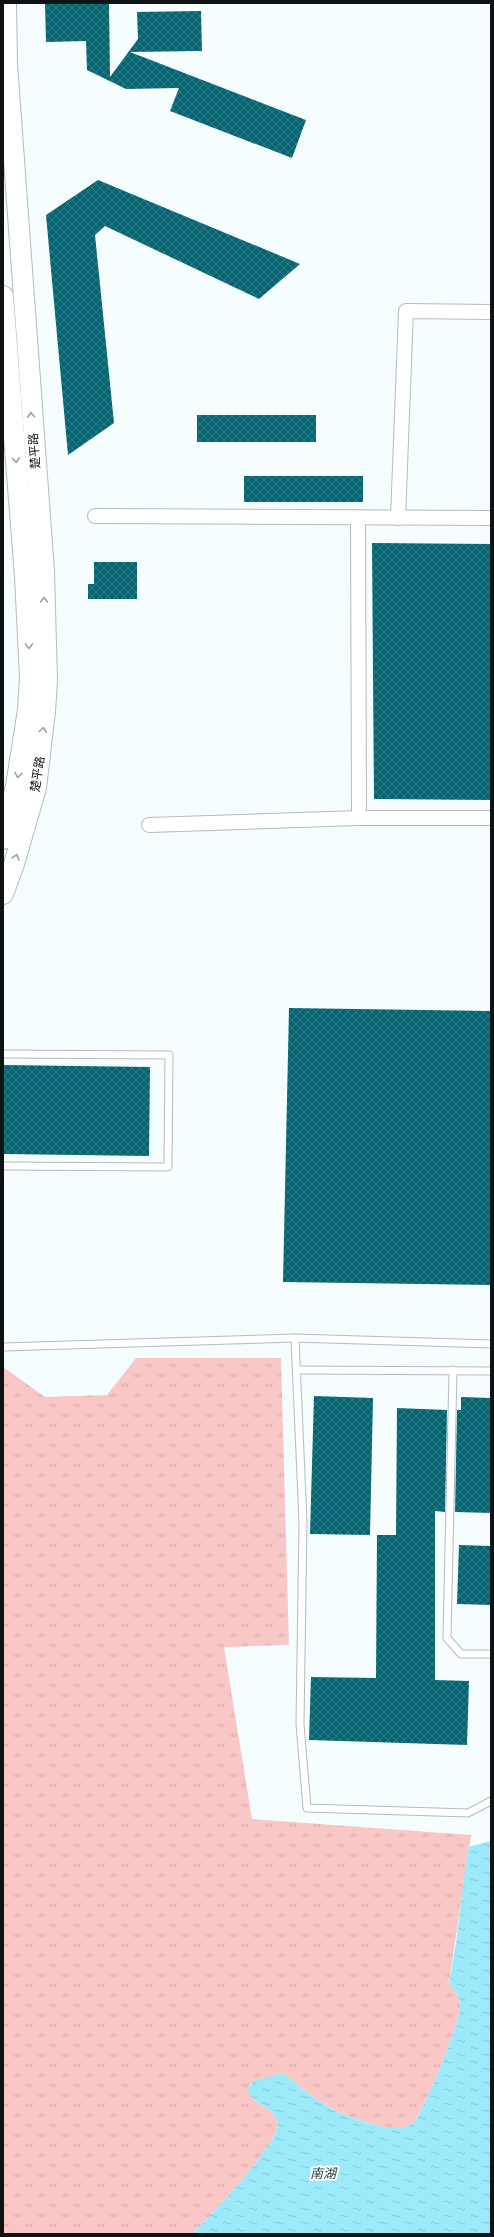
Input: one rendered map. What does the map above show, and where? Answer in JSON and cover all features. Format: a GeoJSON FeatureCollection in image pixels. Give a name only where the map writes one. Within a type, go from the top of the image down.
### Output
{"type":"FeatureCollection","features":[{"type":"Feature","properties":{"kind":"main road","name":"楚平路"},"geometry":{"type":"LineString","coordinates":[[3,894],[14,864],[36,788],[47,680],[44,572],[5,65],[6,3]]}},
{"type":"Feature","properties":{"kind":"main road","name":"楚平路"},"geometry":{"type":"LineString","coordinates":[[3,296],[25,576],[30,678],[28,710],[16,786],[3,839]]}},
{"type":"Feature","properties":{"kind":"street"},"geometry":{"type":"LineString","coordinates":[[398,518],[406,311],[491,312]]}},
{"type":"Feature","properties":{"kind":"street"},"geometry":{"type":"LineString","coordinates":[[95,516],[491,518]]}},
{"type":"Feature","properties":{"kind":"street"},"geometry":{"type":"LineString","coordinates":[[358,518],[359,818]]}},
{"type":"Feature","properties":{"kind":"street"},"geometry":{"type":"LineString","coordinates":[[149,825],[359,818],[491,818]]}},
{"type":"Feature","properties":{"kind":"lane"},"geometry":{"type":"LineString","coordinates":[[3,1054],[169,1056],[168,1167],[3,1166]]}},
{"type":"Feature","properties":{"kind":"lane"},"geometry":{"type":"LineString","coordinates":[[295,1338],[303,1522],[300,1724],[307,1808],[468,1813],[491,1800]]}},
{"type":"Feature","properties":{"kind":"lane"},"geometry":{"type":"LineString","coordinates":[[3,1347],[295,1338],[491,1344]]}},
{"type":"Feature","properties":{"kind":"lane"},"geometry":{"type":"LineString","coordinates":[[297,1370],[491,1371]]}},
{"type":"Feature","properties":{"kind":"lane"},"geometry":{"type":"LineString","coordinates":[[453,1370],[448,1638],[461,1654],[491,1654]]}},
{"type":"Feature","properties":{"kind":"green space"},"geometry":{"type":"Polygon","coordinates":[[[136,1358],[281,1358],[289,1645],[224,1647],[252,1819],[471,1835],[449,1983],[459,1999],[459,2013],[442,2063],[427,2099],[415,2121],[405,2127],[384,2127],[357,2120],[345,2115],[315,2098],[283,2073],[250,2084],[249,2094],[252,2098],[274,2114],[278,2123],[276,2132],[256,2162],[193,2234],[3,2234],[3,1367],[45,1397],[107,1395],[136,1358]]]}},
{"type":"Feature","properties":{"kind":"water","name":"南湖"},"geometry":{"type":"Polygon","coordinates":[[[491,1841],[491,2234],[193,2234],[256,2162],[276,2132],[278,2123],[274,2114],[252,2098],[249,2094],[248,2087],[254,2081],[283,2073],[324,2104],[357,2120],[392,2128],[405,2127],[415,2121],[427,2099],[442,2063],[459,2013],[459,1999],[449,1984],[456,1943],[468,1847],[491,1841]]]}},
{"type":"Feature","properties":{"kind":"building"},"geometry":{"type":"Polygon","coordinates":[[[45,3],[109,3],[110,77],[138,39],[137,12],[201,11],[202,51],[130,52],[306,120],[292,158],[170,111],[179,88],[126,89],[87,70],[86,41],[46,42],[45,3]]]}},
{"type":"Feature","properties":{"kind":"building"},"geometry":{"type":"Polygon","coordinates":[[[98,180],[300,264],[259,299],[105,226],[95,235],[114,423],[68,455],[46,215],[98,180]]]}},
{"type":"Feature","properties":{"kind":"building"},"geometry":{"type":"Polygon","coordinates":[[[197,415],[316,415],[316,442],[197,442],[197,415]]]}},
{"type":"Feature","properties":{"kind":"building"},"geometry":{"type":"Polygon","coordinates":[[[244,476],[363,476],[363,502],[244,502],[244,476]]]}},
{"type":"Feature","properties":{"kind":"building"},"geometry":{"type":"Polygon","coordinates":[[[372,543],[491,544],[491,800],[374,799],[372,543]]]}},
{"type":"Feature","properties":{"kind":"building"},"geometry":{"type":"Polygon","coordinates":[[[94,562],[137,562],[137,599],[88,599],[88,584],[94,584],[94,562]]]}},
{"type":"Feature","properties":{"kind":"building"},"geometry":{"type":"Polygon","coordinates":[[[289,1008],[491,1011],[491,1285],[283,1282],[289,1008]]]}},
{"type":"Feature","properties":{"kind":"building"},"geometry":{"type":"Polygon","coordinates":[[[3,1065],[150,1067],[149,1156],[3,1154],[3,1065]]]}},
{"type":"Feature","properties":{"kind":"building"},"geometry":{"type":"Polygon","coordinates":[[[314,1396],[373,1398],[370,1535],[310,1534],[314,1396]]]}},
{"type":"Feature","properties":{"kind":"building"},"geometry":{"type":"Polygon","coordinates":[[[461,1397],[491,1398],[491,1513],[455,1512],[457,1410],[461,1410],[461,1397]]]}},
{"type":"Feature","properties":{"kind":"building"},"geometry":{"type":"Polygon","coordinates":[[[397,1408],[447,1410],[445,1512],[435,1511],[435,1680],[469,1681],[467,1745],[309,1740],[311,1677],[376,1678],[377,1535],[396,1535],[397,1408]]]}},
{"type":"Feature","properties":{"kind":"building"},"geometry":{"type":"Polygon","coordinates":[[[459,1545],[491,1546],[491,1605],[457,1604],[459,1545]]]}}]}
